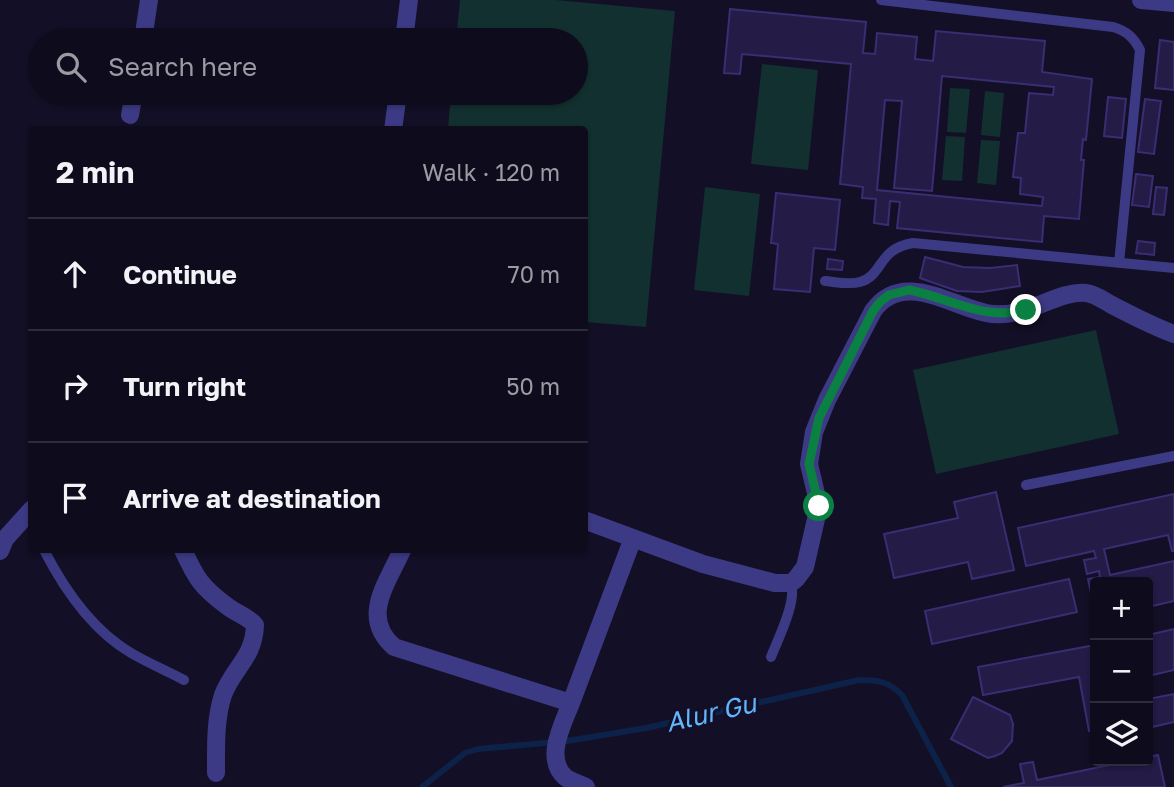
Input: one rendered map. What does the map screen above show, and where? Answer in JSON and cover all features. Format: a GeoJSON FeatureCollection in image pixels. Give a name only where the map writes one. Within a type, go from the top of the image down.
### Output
{"type":"FeatureCollection","features":[{"type":"Feature","properties":{"kind":"street"},"geometry":{"type":"LineString","coordinates":[[145,28],[149,0]]}},
{"type":"Feature","properties":{"kind":"street"},"geometry":{"type":"LineString","coordinates":[[406,28],[409,0]]}},
{"type":"Feature","properties":{"kind":"street"},"geometry":{"type":"LineString","coordinates":[[1141,0],[1174,3]]}},
{"type":"Feature","properties":{"kind":"street"},"geometry":{"type":"LineString","coordinates":[[130,116],[132,105]]}},
{"type":"Feature","properties":{"kind":"street"},"geometry":{"type":"LineString","coordinates":[[394,126],[396,105]]}},
{"type":"Feature","properties":{"kind":"street"},"geometry":{"type":"LineString","coordinates":[[588,521],[703,564],[775,583],[790,583],[805,567],[819,506],[809,464],[819,418],[873,311],[889,295],[909,290],[986,313],[998,314],[1026,310],[1085,293],[1095,295],[1174,334]]}},
{"type":"Feature","properties":{"kind":"street"},"geometry":{"type":"LineString","coordinates":[[2,540],[28,518]]}},
{"type":"Feature","properties":{"kind":"street"},"geometry":{"type":"LineString","coordinates":[[586,787],[566,777],[558,767],[555,751],[561,726],[633,538]]}},
{"type":"Feature","properties":{"kind":"street"},"geometry":{"type":"LineString","coordinates":[[184,553],[198,582],[229,608],[256,625],[255,638],[245,660],[224,694],[217,730],[216,773]]}},
{"type":"Feature","properties":{"kind":"street"},"geometry":{"type":"LineString","coordinates":[[401,553],[378,605],[376,622],[383,637],[394,647],[571,703]]}},
{"type":"Feature","properties":{"kind":"lane"},"geometry":{"type":"LineString","coordinates":[[881,0],[1113,27],[1130,35],[1140,50],[1119,264]]}},
{"type":"Feature","properties":{"kind":"lane"},"geometry":{"type":"LineString","coordinates":[[825,281],[851,284],[863,281],[871,276],[893,248],[913,243],[1174,268]]}},
{"type":"Feature","properties":{"kind":"lane"},"geometry":{"type":"LineString","coordinates":[[1026,485],[1174,456]]}},
{"type":"Feature","properties":{"kind":"lane"},"geometry":{"type":"LineString","coordinates":[[46,553],[74,599],[99,628],[129,651],[184,680]]}},
{"type":"Feature","properties":{"kind":"lane"},"geometry":{"type":"LineString","coordinates":[[771,657],[791,602],[790,583]]}},
{"type":"Feature","properties":{"kind":"green space"},"geometry":{"type":"Polygon","coordinates":[[[460,0],[556,0],[675,11],[646,327],[588,322],[588,126],[448,126],[450,105],[588,105],[588,28],[457,28],[460,0]]]}},
{"type":"Feature","properties":{"kind":"green space"},"geometry":{"type":"Polygon","coordinates":[[[762,64],[818,70],[808,170],[751,164],[762,64]]]}},
{"type":"Feature","properties":{"kind":"green space"},"geometry":{"type":"Polygon","coordinates":[[[950,88],[970,89],[966,133],[947,132],[950,88]]]}},
{"type":"Feature","properties":{"kind":"green space"},"geometry":{"type":"Polygon","coordinates":[[[985,91],[1004,93],[1000,137],[981,135],[985,91]]]}},
{"type":"Feature","properties":{"kind":"green space"},"geometry":{"type":"Polygon","coordinates":[[[946,136],[965,137],[962,181],[942,180],[946,136]]]}},
{"type":"Feature","properties":{"kind":"green space"},"geometry":{"type":"Polygon","coordinates":[[[981,140],[1000,141],[996,185],[977,183],[981,140]]]}},
{"type":"Feature","properties":{"kind":"green space"},"geometry":{"type":"Polygon","coordinates":[[[705,187],[760,194],[749,296],[694,290],[705,187]]]}},
{"type":"Feature","properties":{"kind":"green space"},"geometry":{"type":"Polygon","coordinates":[[[1096,330],[1119,434],[936,474],[913,370],[1096,330]]]}},
{"type":"Feature","properties":{"kind":"building"},"geometry":{"type":"Polygon","coordinates":[[[730,9],[866,22],[863,53],[875,54],[877,33],[917,37],[915,59],[933,61],[936,31],[1045,41],[1042,72],[1092,79],[1086,140],[1083,139],[1081,160],[1084,160],[1079,219],[1044,216],[1042,242],[897,228],[900,202],[890,201],[888,225],[874,223],[876,199],[862,198],[863,187],[840,184],[851,64],[742,54],[740,74],[724,73],[730,9]],[[942,76],[932,191],[894,188],[902,101],[885,100],[877,190],[1042,206],[1043,197],[1020,194],[1021,178],[1013,177],[1018,133],[1025,133],[1029,93],[1053,95],[1054,87],[942,76]]]}},
{"type":"Feature","properties":{"kind":"building"},"geometry":{"type":"Polygon","coordinates":[[[1160,40],[1174,42],[1174,90],[1155,88],[1160,40]]]}},
{"type":"Feature","properties":{"kind":"building"},"geometry":{"type":"Polygon","coordinates":[[[1108,97],[1126,99],[1122,138],[1104,136],[1108,97]]]}},
{"type":"Feature","properties":{"kind":"building"},"geometry":{"type":"Polygon","coordinates":[[[1145,99],[1161,101],[1154,154],[1138,152],[1145,99]]]}},
{"type":"Feature","properties":{"kind":"building"},"geometry":{"type":"Polygon","coordinates":[[[1136,174],[1153,176],[1149,207],[1132,205],[1136,174]]]}},
{"type":"Feature","properties":{"kind":"building"},"geometry":{"type":"Polygon","coordinates":[[[1156,187],[1167,188],[1164,215],[1153,214],[1156,187]]]}},
{"type":"Feature","properties":{"kind":"building"},"geometry":{"type":"Polygon","coordinates":[[[776,193],[840,200],[835,250],[814,248],[810,292],[774,289],[778,244],[771,243],[776,193]]]}},
{"type":"Feature","properties":{"kind":"building"},"geometry":{"type":"Polygon","coordinates":[[[1138,241],[1155,243],[1154,255],[1136,253],[1138,241]]]}},
{"type":"Feature","properties":{"kind":"building"},"geometry":{"type":"Polygon","coordinates":[[[925,257],[963,267],[1017,265],[1020,286],[982,292],[957,291],[920,278],[925,257]]]}},
{"type":"Feature","properties":{"kind":"building"},"geometry":{"type":"Polygon","coordinates":[[[828,259],[843,261],[842,270],[827,269],[828,259]]]}},
{"type":"Feature","properties":{"kind":"building"},"geometry":{"type":"Polygon","coordinates":[[[996,492],[1014,570],[972,579],[968,562],[894,578],[884,534],[958,518],[954,502],[996,492]]]}},
{"type":"Feature","properties":{"kind":"building"},"geometry":{"type":"Polygon","coordinates":[[[1174,494],[1174,551],[1168,535],[1104,549],[1110,575],[1174,561],[1174,601],[1153,606],[1153,577],[1100,577],[1099,571],[1087,574],[1084,560],[1096,558],[1094,551],[1026,566],[1018,528],[1174,494]]]}},
{"type":"Feature","properties":{"kind":"building"},"geometry":{"type":"Polygon","coordinates":[[[1069,579],[1077,612],[932,644],[925,611],[1069,579]]]}},
{"type":"Feature","properties":{"kind":"building"},"geometry":{"type":"Polygon","coordinates":[[[1174,629],[1174,670],[1153,675],[1153,634],[1174,629]]]}},
{"type":"Feature","properties":{"kind":"building"},"geometry":{"type":"Polygon","coordinates":[[[1090,646],[1090,731],[1079,677],[983,695],[978,667],[1090,646]]]}},
{"type":"Feature","properties":{"kind":"building"},"geometry":{"type":"Polygon","coordinates":[[[1174,694],[1174,722],[1153,727],[1153,698],[1174,694]]]}},
{"type":"Feature","properties":{"kind":"building"},"geometry":{"type":"Polygon","coordinates":[[[973,697],[1010,715],[1013,724],[1012,741],[1002,753],[988,758],[951,739],[973,697]]]}},
{"type":"Feature","properties":{"kind":"building"},"geometry":{"type":"Polygon","coordinates":[[[1158,755],[1165,787],[1003,787],[1024,783],[1020,764],[1033,762],[1037,780],[1105,766],[1153,766],[1153,756],[1158,755]]]}},
{"type":"Feature","properties":{"kind":"waterway","name":"Alur Gu"},"geometry":{"type":"LineString","coordinates":[[422,787],[465,753],[478,749],[567,741],[646,728],[859,680],[882,682],[902,695],[951,787]]}},
{"type":"Feature","properties":{"kind":"route"},"geometry":{"type":"LineString","coordinates":[[819,506],[809,464],[814,432],[827,400],[880,302],[898,291],[909,290],[986,313],[1026,310]]}}]}
